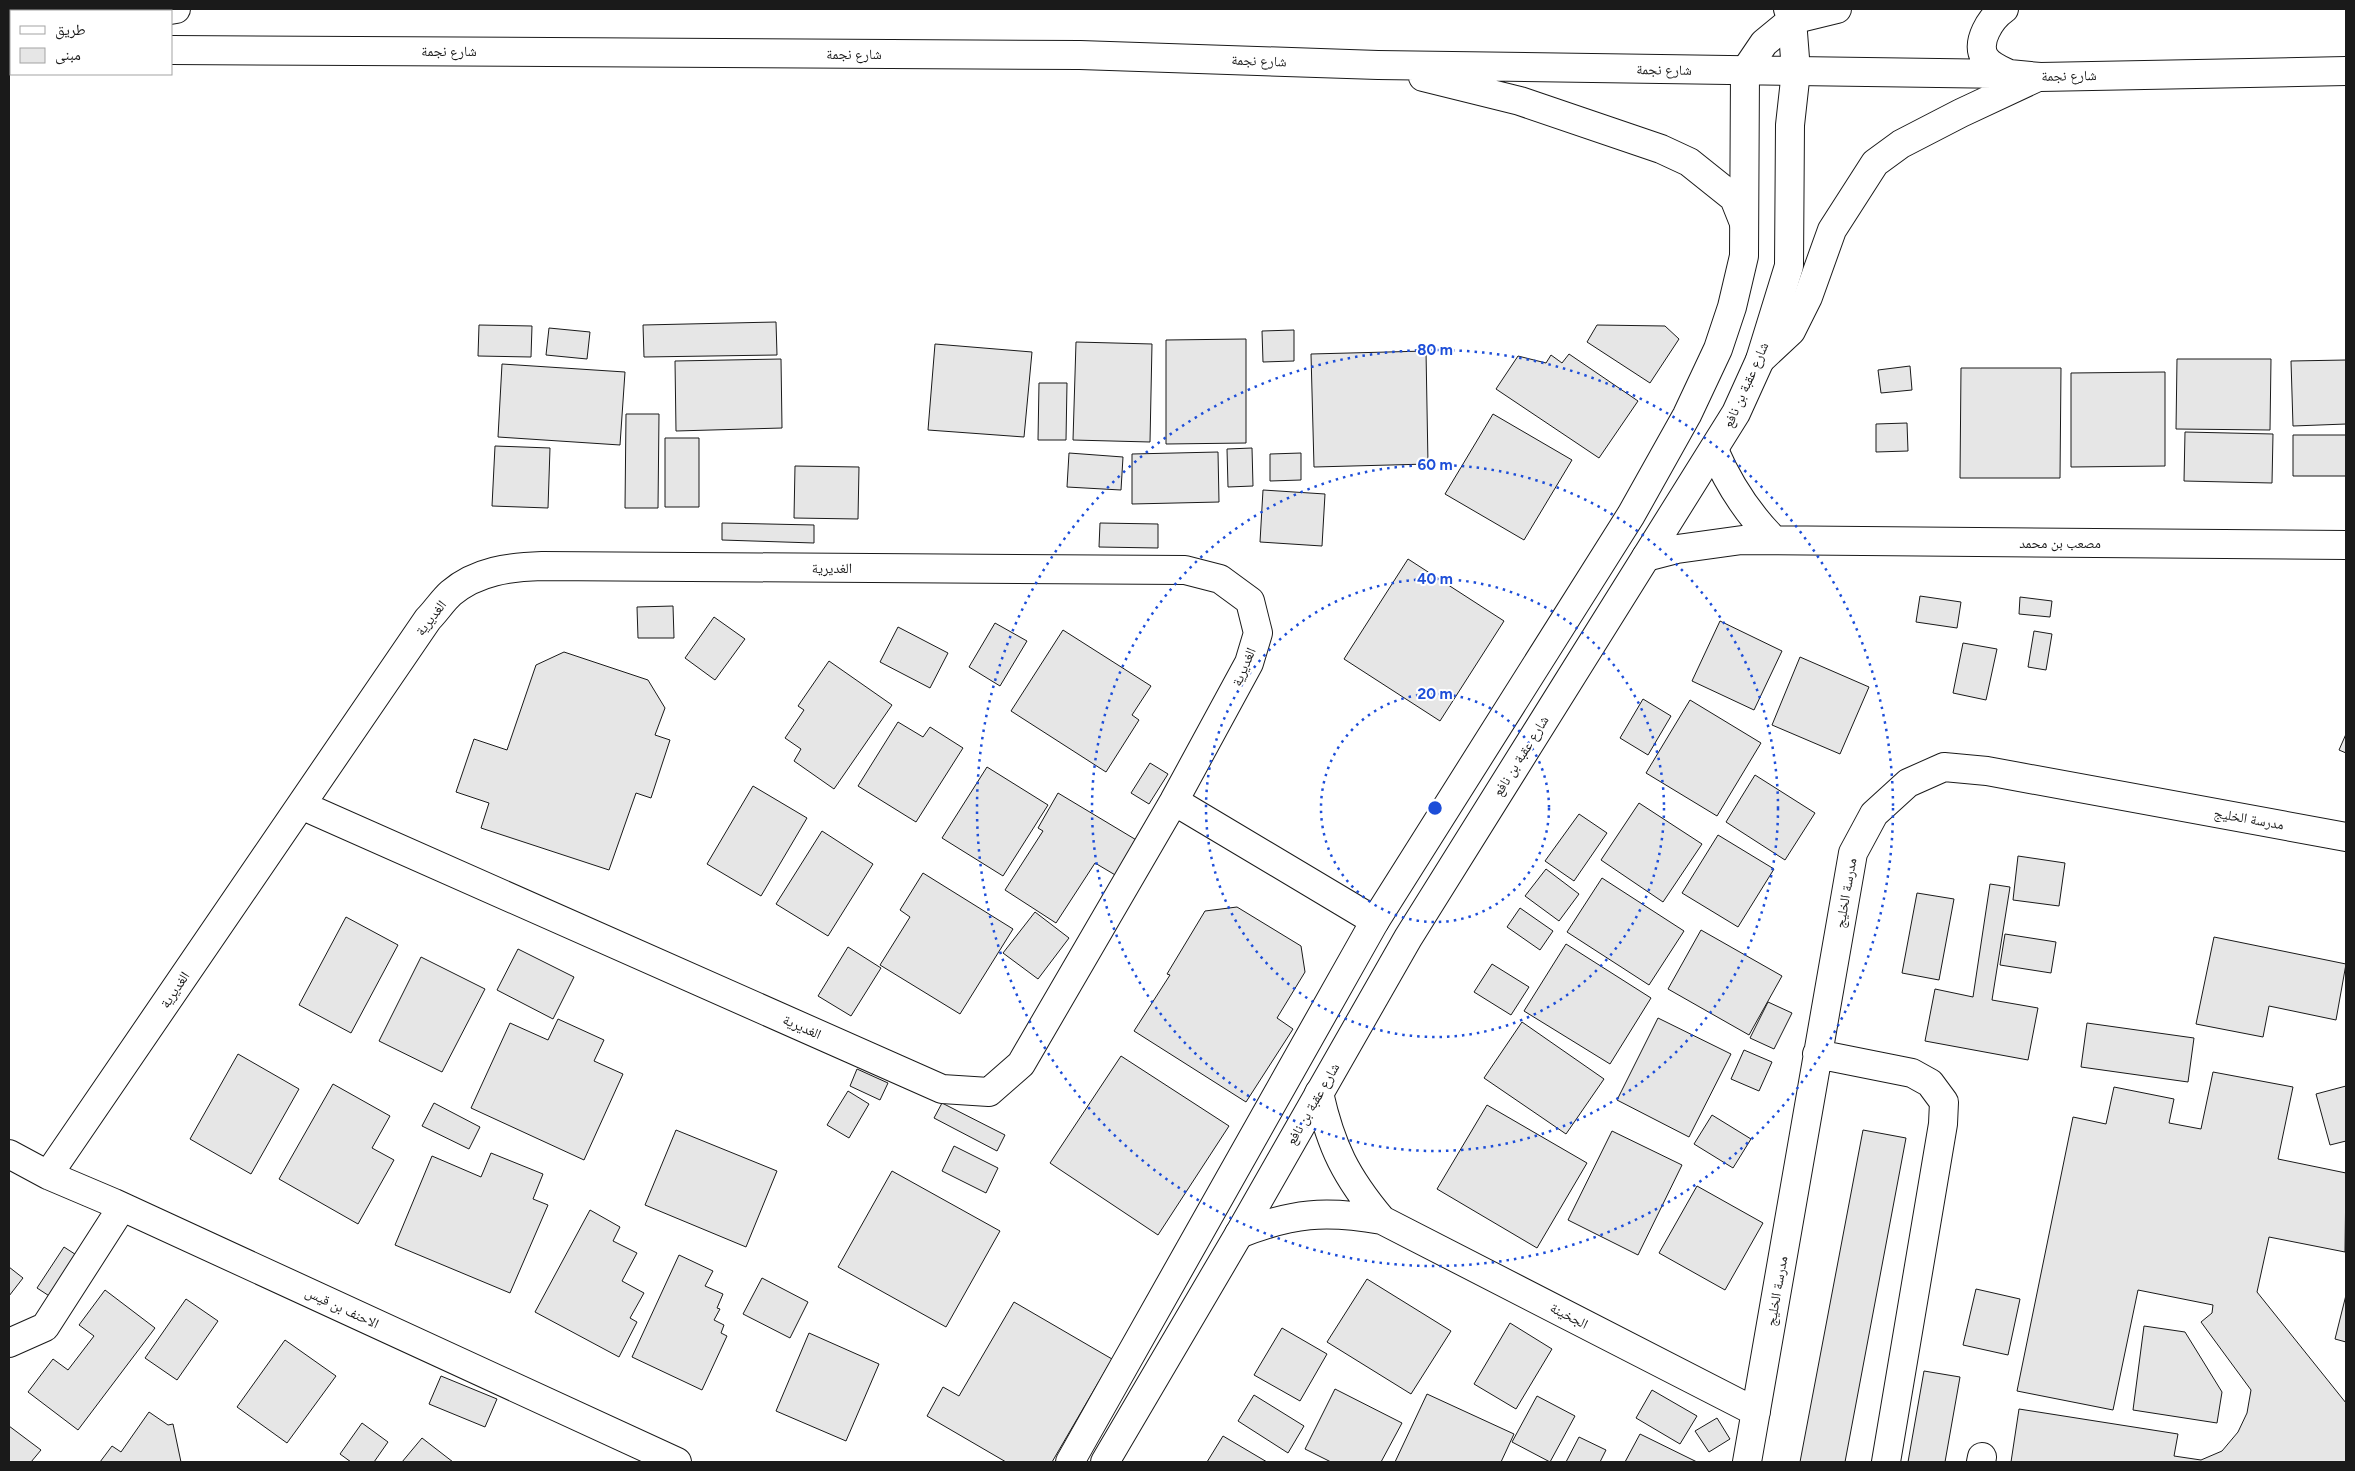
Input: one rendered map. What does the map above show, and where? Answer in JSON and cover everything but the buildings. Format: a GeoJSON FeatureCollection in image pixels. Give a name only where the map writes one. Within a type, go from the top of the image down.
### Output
{"type":"FeatureCollection","features":[{"type":"Feature","properties":{"kind":"street"},"geometry":{"type":"LineString","coordinates":[[1070,1462],[1375,921],[1631,515],[1687,415],[1718,349],[1732,307],[1744,256],[1743,124],[1745,71],[1764,43],[1790,14],[1837,9]]}},
{"type":"Feature","properties":{"kind":"street"},"geometry":{"type":"LineString","coordinates":[[2004,9],[1992,21],[1986,32],[1983,45],[1984,57],[1989,63],[2009,74]]}},
{"type":"Feature","properties":{"kind":"street","name":"شارع عقبة بن نافع"},"geometry":{"type":"LineString","coordinates":[[1104,1462],[1239,1234],[1408,938],[1736,413],[1760,360],[1789,266],[1790,125],[1796,71],[1790,14]]}},
{"type":"Feature","properties":{"kind":"street","name":"شارع نجمة"},"geometry":{"type":"LineString","coordinates":[[172,50],[1080,55],[1378,65],[2009,74],[2040,77],[2346,71]]}},
{"type":"Feature","properties":{"kind":"street"},"geometry":{"type":"LineString","coordinates":[[1378,65],[1520,101],[1661,149],[1689,162],[1734,198],[1744,223]]}},
{"type":"Feature","properties":{"kind":"street"},"geometry":{"type":"LineString","coordinates":[[1760,360],[1791,331],[1808,297],[1832,230],[1874,163],[1901,144],[1961,113],[2040,77]]}},
{"type":"Feature","properties":{"kind":"street"},"geometry":{"type":"LineString","coordinates":[[1714,450],[1725,476],[1738,499],[1774,540]]}},
{"type":"Feature","properties":{"kind":"street","name":"مصعب بن محمد"},"geometry":{"type":"LineString","coordinates":[[1646,557],[1709,543],[1774,540],[2346,545]]}},
{"type":"Feature","properties":{"kind":"street","name":"الغديرية"},"geometry":{"type":"LineString","coordinates":[[48,1175],[428,619],[451,592],[480,576],[507,568],[542,566],[1185,570],[1220,579],[1250,601],[1258,633],[1249,663],[1174,801],[1021,1064],[989,1092],[942,1089],[301,805]]}},
{"type":"Feature","properties":{"kind":"street","name":"مدرسة الخليج"},"geometry":{"type":"LineString","coordinates":[[1746,1462],[1853,853],[1874,814],[1908,783],[1944,767],[1987,771],[2346,837]]}},
{"type":"Feature","properties":{"kind":"street"},"geometry":{"type":"LineString","coordinates":[[1174,801],[1375,921]]}},
{"type":"Feature","properties":{"kind":"street"},"geometry":{"type":"LineString","coordinates":[[1817,1054],[1912,1073],[1930,1083],[1944,1102],[1943,1124],[1886,1462]]}},
{"type":"Feature","properties":{"kind":"street","name":"الجخينة"},"geometry":{"type":"LineString","coordinates":[[1319,1093],[1327,1128],[1340,1161],[1358,1192],[1382,1220]]}},
{"type":"Feature","properties":{"kind":"street","name":"الاحنف بن قيس"},"geometry":{"type":"LineString","coordinates":[[9,1154],[48,1175],[122,1207],[642,1456],[676,1462]]}},
{"type":"Feature","properties":{"kind":"street"},"geometry":{"type":"LineString","coordinates":[[9,1343],[45,1328],[122,1207]]}},
{"type":"Feature","properties":{"kind":"street","name":"الجخينة"},"geometry":{"type":"LineString","coordinates":[[1239,1234],[1273,1221],[1309,1214],[1346,1214],[1382,1220],[1756,1412]]}}]}
